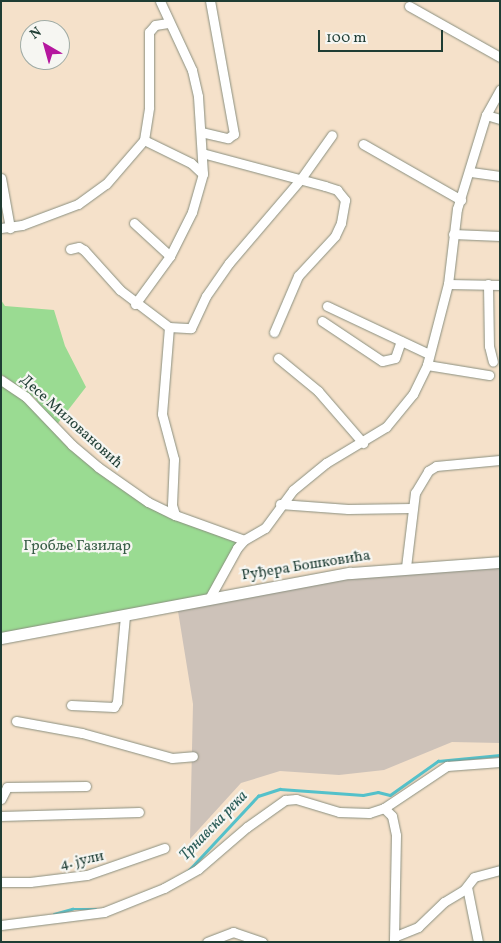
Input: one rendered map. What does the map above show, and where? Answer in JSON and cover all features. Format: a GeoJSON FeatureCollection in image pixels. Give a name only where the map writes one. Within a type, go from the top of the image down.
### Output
{"type":"FeatureCollection","features":[{"type":"Feature","properties":{"kind":"main road","name":"Руђера Бошковића"},"geometry":{"type":"LineString","coordinates":[[1,638],[210,597],[406,567],[500,562]]}},
{"type":"Feature","properties":{"kind":"street"},"geometry":{"type":"LineString","coordinates":[[135,304],[170,256],[192,212],[204,174],[201,132],[192,70],[168,22],[160,1]]}},
{"type":"Feature","properties":{"kind":"street"},"geometry":{"type":"LineString","coordinates":[[201,132],[228,138],[234,134],[210,1]]}},
{"type":"Feature","properties":{"kind":"street"},"geometry":{"type":"LineString","coordinates":[[409,6],[500,57]]}},
{"type":"Feature","properties":{"kind":"street"},"geometry":{"type":"LineString","coordinates":[[1,178],[5,228],[78,204],[106,184],[144,140],[149,107],[149,32],[155,25],[168,22]]}},
{"type":"Feature","properties":{"kind":"street"},"geometry":{"type":"LineString","coordinates":[[244,540],[265,528],[280,504],[317,469],[386,427],[400,412],[427,366],[448,284],[453,234],[461,200],[471,172],[486,115],[500,90]]}},
{"type":"Feature","properties":{"kind":"street"},"geometry":{"type":"LineString","coordinates":[[486,115],[500,119]]}},
{"type":"Feature","properties":{"kind":"street"},"geometry":{"type":"LineString","coordinates":[[70,249],[79,247],[84,250],[135,304],[169,328],[190,328],[206,296],[229,263],[300,180],[332,135]]}},
{"type":"Feature","properties":{"kind":"street"},"geometry":{"type":"LineString","coordinates":[[144,140],[191,163],[204,174]]}},
{"type":"Feature","properties":{"kind":"street"},"geometry":{"type":"LineString","coordinates":[[363,144],[461,200]]}},
{"type":"Feature","properties":{"kind":"street"},"geometry":{"type":"LineString","coordinates":[[202,153],[337,190],[345,200],[344,210],[335,236],[298,276],[274,332]]}},
{"type":"Feature","properties":{"kind":"street"},"geometry":{"type":"LineString","coordinates":[[471,172],[500,176]]}},
{"type":"Feature","properties":{"kind":"street"},"geometry":{"type":"LineString","coordinates":[[134,223],[170,256]]}},
{"type":"Feature","properties":{"kind":"street"},"geometry":{"type":"LineString","coordinates":[[453,234],[500,236]]}},
{"type":"Feature","properties":{"kind":"street"},"geometry":{"type":"LineString","coordinates":[[448,284],[500,285]]}},
{"type":"Feature","properties":{"kind":"street"},"geometry":{"type":"LineString","coordinates":[[488,284],[489,346],[493,362]]}},
{"type":"Feature","properties":{"kind":"street"},"geometry":{"type":"LineString","coordinates":[[326,306],[429,354]]}},
{"type":"Feature","properties":{"kind":"street"},"geometry":{"type":"LineString","coordinates":[[322,321],[382,361],[395,358],[401,341]]}},
{"type":"Feature","properties":{"kind":"street"},"geometry":{"type":"LineString","coordinates":[[169,328],[162,414],[174,459],[172,505],[175,515]]}},
{"type":"Feature","properties":{"kind":"street"},"geometry":{"type":"LineString","coordinates":[[278,358],[318,392],[362,443]]}},
{"type":"Feature","properties":{"kind":"street"},"geometry":{"type":"LineString","coordinates":[[427,366],[489,375]]}},
{"type":"Feature","properties":{"kind":"street","name":"Десе Миловановић"},"geometry":{"type":"LineString","coordinates":[[1,380],[26,397],[98,468],[148,502],[175,515],[244,540]]}},
{"type":"Feature","properties":{"kind":"street"},"geometry":{"type":"LineString","coordinates":[[406,567],[411,508],[418,485],[433,468],[500,460]]}},
{"type":"Feature","properties":{"kind":"street"},"geometry":{"type":"LineString","coordinates":[[280,504],[348,509],[411,508]]}},
{"type":"Feature","properties":{"kind":"street","name":"Руђера Бошковића"},"geometry":{"type":"LineString","coordinates":[[210,597],[244,540]]}},
{"type":"Feature","properties":{"kind":"street"},"geometry":{"type":"LineString","coordinates":[[71,705],[114,707],[117,702],[126,615]]}},
{"type":"Feature","properties":{"kind":"street"},"geometry":{"type":"LineString","coordinates":[[16,721],[82,732],[172,758],[193,756]]}},
{"type":"Feature","properties":{"kind":"street"},"geometry":{"type":"LineString","coordinates":[[1,924],[104,912],[164,888],[198,869],[235,836],[285,800],[296,799],[350,814],[369,814],[384,808],[440,769],[458,764],[500,762]]}},
{"type":"Feature","properties":{"kind":"street"},"geometry":{"type":"LineString","coordinates":[[1,799],[7,787],[86,786]]}},
{"type":"Feature","properties":{"kind":"street"},"geometry":{"type":"LineString","coordinates":[[384,808],[394,823],[395,939],[418,927],[444,902],[467,887],[474,877],[500,870]]}},
{"type":"Feature","properties":{"kind":"street"},"geometry":{"type":"LineString","coordinates":[[1,816],[139,812]]}},
{"type":"Feature","properties":{"kind":"street","name":"4. јули"},"geometry":{"type":"LineString","coordinates":[[1,882],[30,882],[87,875],[164,848]]}},
{"type":"Feature","properties":{"kind":"street"},"geometry":{"type":"LineString","coordinates":[[467,887],[478,942]]}},
{"type":"Feature","properties":{"kind":"street"},"geometry":{"type":"LineString","coordinates":[[207,942],[234,932],[262,942]]}},
{"type":"Feature","properties":{"kind":"shaded area"},"geometry":{"type":"Polygon","coordinates":[[[500,562],[500,743],[452,742],[384,770],[339,775],[280,771],[241,783],[190,839],[193,704],[177,605],[350,573],[500,562]]]}},
{"type":"Feature","properties":{"kind":"green space","name":"Гробље Газилар"},"geometry":{"type":"Polygon","coordinates":[[[1,300],[5,306],[54,310],[65,346],[86,387],[55,427],[132,492],[244,540],[210,597],[1,638],[1,380],[52,423],[35,398],[1,374],[1,300]]]}},
{"type":"Feature","properties":{"kind":"waterway","name":"Трнавска река"},"geometry":{"type":"LineString","coordinates":[[188,871],[258,796],[280,789],[363,795],[378,792],[390,795],[438,761],[500,755]]}},
{"type":"Feature","properties":{"kind":"waterway","name":"Трнавска река"},"geometry":{"type":"LineString","coordinates":[[54,914],[72,909],[96,909]]}}]}
